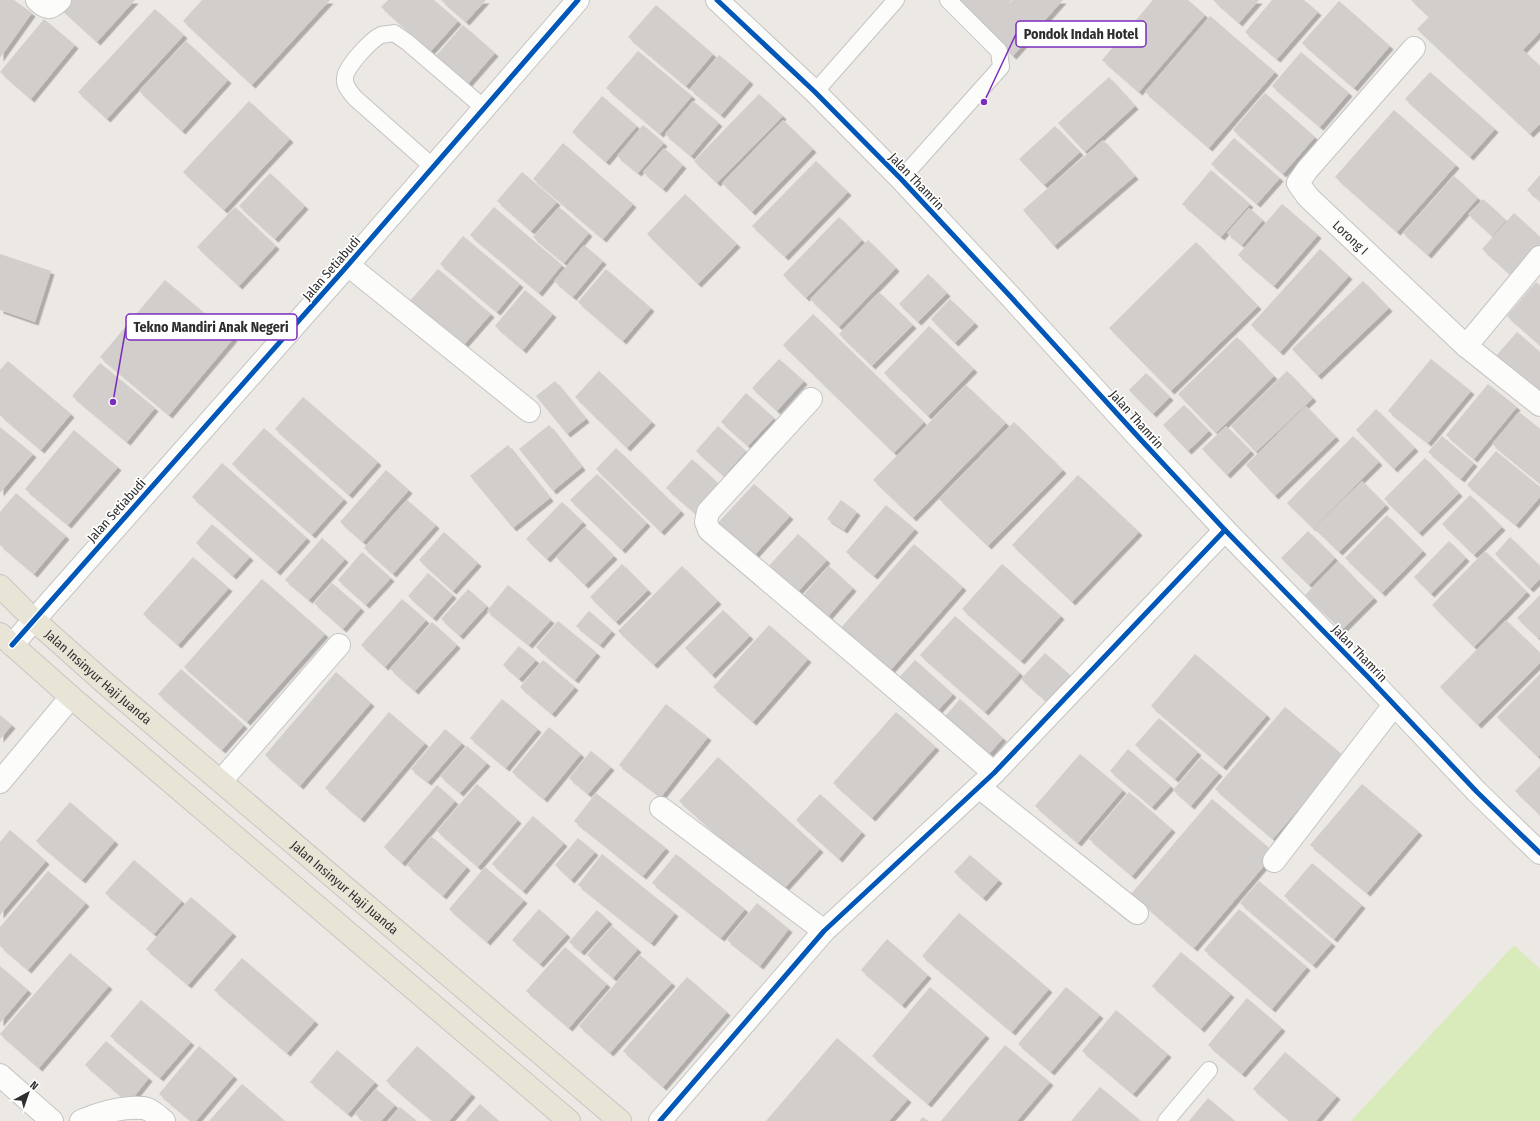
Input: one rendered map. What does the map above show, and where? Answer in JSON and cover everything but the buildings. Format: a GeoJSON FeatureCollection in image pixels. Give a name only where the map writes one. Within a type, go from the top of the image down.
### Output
{"type":"FeatureCollection","features":[{"type":"Feature","properties":{"kind":"main road"},"geometry":{"type":"LineString","coordinates":[[0,586],[34,620]]}},
{"type":"Feature","properties":{"kind":"main road","name":"Jalan Insinyur Haji Juanda"},"geometry":{"type":"LineString","coordinates":[[34,620],[106,684],[620,1121]]}},
{"type":"Feature","properties":{"kind":"main road","name":"Jalan Insinyur Haji Juanda"},"geometry":{"type":"LineString","coordinates":[[6,639],[71,697],[568,1121]]}},
{"type":"Feature","properties":{"kind":"street"},"geometry":{"type":"LineString","coordinates":[[37,0],[46,7],[49,7],[53,6],[60,0]]}},
{"type":"Feature","properties":{"kind":"street","name":"Jalan Setiabudi"},"geometry":{"type":"LineString","coordinates":[[34,620],[348,265],[578,0]]}},
{"type":"Feature","properties":{"kind":"street","name":"Jalan Thamrin"},"geometry":{"type":"LineString","coordinates":[[717,0],[815,92],[901,179],[1226,530],[1476,792],[1540,853]]}},
{"type":"Feature","properties":{"kind":"street","name":"Lorong I"},"geometry":{"type":"LineString","coordinates":[[1414,48],[1307,170],[1298,183],[1308,197],[1466,346],[1540,404]]}},
{"type":"Feature","properties":{"kind":"street"},"geometry":{"type":"LineString","coordinates":[[1466,346],[1540,258]]}},
{"type":"Feature","properties":{"kind":"street"},"geometry":{"type":"LineString","coordinates":[[348,265],[529,411]]}},
{"type":"Feature","properties":{"kind":"street"},"geometry":{"type":"LineString","coordinates":[[811,399],[708,512],[706,522],[708,530],[859,656],[987,780],[1137,913]]}},
{"type":"Feature","properties":{"kind":"street"},"geometry":{"type":"LineString","coordinates":[[660,1121],[824,931],[987,780],[1226,530]]}},
{"type":"Feature","properties":{"kind":"street","name":"Jalan Insinyur Haji Juanda"},"geometry":{"type":"LineString","coordinates":[[6,639],[34,620]]}},
{"type":"Feature","properties":{"kind":"street"},"geometry":{"type":"LineString","coordinates":[[221,782],[339,646]]}},
{"type":"Feature","properties":{"kind":"street"},"geometry":{"type":"LineString","coordinates":[[0,782],[71,697]]}},
{"type":"Feature","properties":{"kind":"street"},"geometry":{"type":"LineString","coordinates":[[1274,862],[1394,705]]}},
{"type":"Feature","properties":{"kind":"street"},"geometry":{"type":"LineString","coordinates":[[661,808],[824,931]]}},
{"type":"Feature","properties":{"kind":"street"},"geometry":{"type":"LineString","coordinates":[[0,1075],[52,1121]]}},
{"type":"Feature","properties":{"kind":"street"},"geometry":{"type":"LineString","coordinates":[[82,1121],[114,1110],[144,1108],[156,1114],[164,1121]]}},
{"type":"Feature","properties":{"kind":"lane"},"geometry":{"type":"LineString","coordinates":[[815,92],[896,0]]}},
{"type":"Feature","properties":{"kind":"lane"},"geometry":{"type":"LineString","coordinates":[[901,179],[1001,67],[998,51],[948,0]]}},
{"type":"Feature","properties":{"kind":"lane"},"geometry":{"type":"LineString","coordinates":[[433,167],[355,98],[347,88],[345,78],[348,68],[372,41],[382,35],[394,33],[407,42],[484,108]]}},
{"type":"Feature","properties":{"kind":"lane"},"geometry":{"type":"LineString","coordinates":[[1166,1121],[1209,1070]]}},
{"type":"Feature","properties":{"kind":"green space"},"geometry":{"type":"Polygon","coordinates":[[[1514,945],[1540,969],[1540,1121],[1351,1121],[1514,945]]]}},
{"type":"Feature","properties":{"kind":"cycle path"},"geometry":{"type":"LineString","coordinates":[[12,645],[348,265],[578,0]]}},
{"type":"Feature","properties":{"kind":"cycle path"},"geometry":{"type":"LineString","coordinates":[[717,0],[815,92],[901,179],[1225,530],[1477,792],[1540,853]]}},
{"type":"Feature","properties":{"kind":"cycle path"},"geometry":{"type":"LineString","coordinates":[[660,1121],[824,931],[994,773],[1225,530]]}},
{"type":"Feature","properties":{"kind":"place","name":"Pondok Indah Hotel"},"geometry":{"type":"Point","coordinates":[984,102]}},
{"type":"Feature","properties":{"kind":"place","name":"Tekno Mandiri Anak Negeri"},"geometry":{"type":"Point","coordinates":[113,402]}}]}
